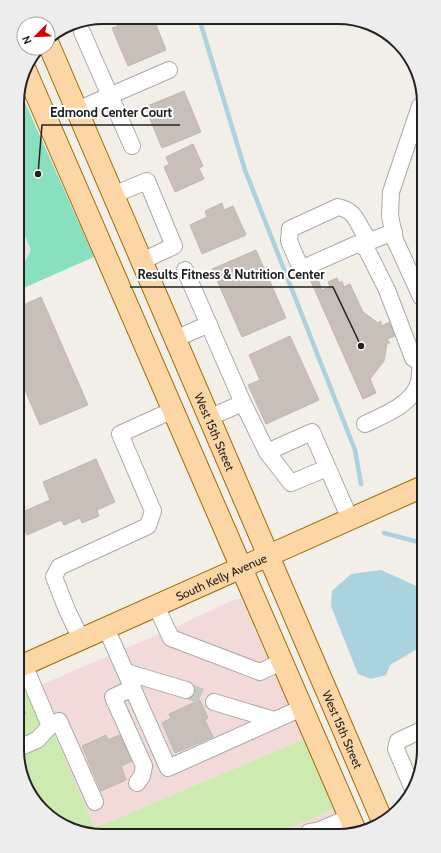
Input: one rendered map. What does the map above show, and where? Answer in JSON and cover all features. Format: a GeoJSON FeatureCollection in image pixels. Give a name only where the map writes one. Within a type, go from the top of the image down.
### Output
{"type":"FeatureCollection","features":[{"type":"Feature","properties":{"kind":"main road","name":"West 15th Street"},"geometry":{"type":"LineString","coordinates":[[54,56],[380,816]]}},
{"type":"Feature","properties":{"kind":"main road"},"geometry":{"type":"LineString","coordinates":[[28,76],[304,707],[353,824]]}},
{"type":"Feature","properties":{"kind":"main road","name":"South Kelly Avenue"},"geometry":{"type":"LineString","coordinates":[[24,665],[417,489]]}},
{"type":"Feature","properties":{"kind":"street"},"geometry":{"type":"LineString","coordinates":[[82,32],[132,146]]}},
{"type":"Feature","properties":{"kind":"street"},"geometry":{"type":"LineString","coordinates":[[77,110],[170,70]]}},
{"type":"Feature","properties":{"kind":"street"},"geometry":{"type":"LineString","coordinates":[[417,115],[391,192],[390,216],[395,240],[417,288]]}},
{"type":"Feature","properties":{"kind":"street"},"geometry":{"type":"LineString","coordinates":[[113,195],[147,181],[176,250],[142,261]]}},
{"type":"Feature","properties":{"kind":"street"},"geometry":{"type":"LineString","coordinates":[[394,232],[368,245],[358,244],[301,269],[289,241],[290,229],[338,207],[346,209],[355,215],[368,245],[387,290],[413,358],[417,360]]}},
{"type":"Feature","properties":{"kind":"street"},"geometry":{"type":"LineString","coordinates":[[185,270],[243,403],[267,452],[291,483],[327,468]]}},
{"type":"Feature","properties":{"kind":"street"},"geometry":{"type":"LineString","coordinates":[[175,339],[209,324]]}},
{"type":"Feature","properties":{"kind":"street"},"geometry":{"type":"LineString","coordinates":[[366,424],[390,413],[403,403],[415,390],[417,385]]}},
{"type":"Feature","properties":{"kind":"street"},"geometry":{"type":"LineString","coordinates":[[208,418],[243,403]]}},
{"type":"Feature","properties":{"kind":"street"},"geometry":{"type":"LineString","coordinates":[[81,639],[67,610],[54,577],[59,567],[148,526],[152,511],[120,434],[173,410]]}},
{"type":"Feature","properties":{"kind":"street"},"geometry":{"type":"LineString","coordinates":[[267,452],[312,432],[350,519]]}},
{"type":"Feature","properties":{"kind":"street"},"geometry":{"type":"LineString","coordinates":[[156,606],[171,638],[260,672],[283,661]]}},
{"type":"Feature","properties":{"kind":"street"},"geometry":{"type":"LineString","coordinates":[[106,628],[168,768],[304,707]]}},
{"type":"Feature","properties":{"kind":"street"},"geometry":{"type":"LineString","coordinates":[[24,670],[55,724],[95,802]]}},
{"type":"Feature","properties":{"kind":"street"},"geometry":{"type":"LineString","coordinates":[[126,672],[186,690]]}},
{"type":"Feature","properties":{"kind":"street"},"geometry":{"type":"LineString","coordinates":[[133,688],[113,697],[144,766],[142,776],[137,783]]}},
{"type":"Feature","properties":{"kind":"street"},"geometry":{"type":"LineString","coordinates":[[214,702],[274,720]]}},
{"type":"Feature","properties":{"kind":"street"},"geometry":{"type":"LineString","coordinates":[[24,746],[37,740],[55,724]]}},
{"type":"Feature","properties":{"kind":"street"},"geometry":{"type":"LineString","coordinates":[[410,782],[396,749],[398,740],[417,732]]}},
{"type":"Feature","properties":{"kind":"street"},"geometry":{"type":"LineString","coordinates":[[326,829],[353,824]]}},
{"type":"Feature","properties":{"kind":"shaded area"},"geometry":{"type":"Polygon","coordinates":[[[24,233],[31,250],[24,261],[24,233]]]}},
{"type":"Feature","properties":{"kind":"shaded area"},"geometry":{"type":"Polygon","coordinates":[[[241,599],[304,739],[95,828],[34,688],[180,625],[233,600],[241,599]]]}},
{"type":"Feature","properties":{"kind":"shaded area"},"geometry":{"type":"Polygon","coordinates":[[[334,809],[344,829],[338,829],[288,829],[334,809]]]}},
{"type":"Feature","properties":{"kind":"green space"},"geometry":{"type":"Polygon","coordinates":[[[24,101],[94,257],[24,288],[24,101]]]}},
{"type":"Feature","properties":{"kind":"green space"},"geometry":{"type":"Polygon","coordinates":[[[34,688],[95,828],[304,739],[334,809],[288,829],[103,829],[92,828],[82,826],[73,823],[55,813],[47,806],[37,794],[28,776],[24,756],[24,693],[34,688]]]}},
{"type":"Feature","properties":{"kind":"water"},"geometry":{"type":"Polygon","coordinates":[[[381,570],[417,586],[417,649],[390,665],[386,675],[371,679],[358,674],[331,606],[332,591],[351,574],[381,570]]]}},
{"type":"Feature","properties":{"kind":"building"},"geometry":{"type":"Polygon","coordinates":[[[117,24],[156,24],[166,50],[128,66],[112,28],[118,26],[117,24]]]}},
{"type":"Feature","properties":{"kind":"building"},"geometry":{"type":"Polygon","coordinates":[[[184,91],[201,132],[162,148],[145,107],[184,91]]]}},
{"type":"Feature","properties":{"kind":"building"},"geometry":{"type":"Polygon","coordinates":[[[193,144],[203,166],[199,168],[204,179],[175,192],[164,167],[169,164],[166,157],[193,144]]]}},
{"type":"Feature","properties":{"kind":"building"},"geometry":{"type":"Polygon","coordinates":[[[222,203],[224,210],[233,206],[246,235],[202,254],[190,225],[207,217],[205,211],[222,203]]]}},
{"type":"Feature","properties":{"kind":"building"},"geometry":{"type":"Polygon","coordinates":[[[256,250],[286,318],[242,337],[212,269],[256,250]]]}},
{"type":"Feature","properties":{"kind":"building"},"geometry":{"type":"Polygon","coordinates":[[[316,274],[322,290],[330,286],[328,282],[337,278],[339,283],[342,281],[344,287],[350,284],[363,312],[378,323],[381,321],[381,326],[394,320],[400,334],[387,339],[390,343],[387,343],[384,361],[370,379],[376,393],[363,399],[309,277],[316,274]]]}},
{"type":"Feature","properties":{"kind":"building"},"geometry":{"type":"Polygon","coordinates":[[[41,297],[88,405],[40,425],[24,388],[24,305],[41,297]]]}},
{"type":"Feature","properties":{"kind":"building"},"geometry":{"type":"Polygon","coordinates":[[[290,336],[319,400],[266,424],[248,385],[260,380],[249,355],[290,336]]]}},
{"type":"Feature","properties":{"kind":"building"},"geometry":{"type":"Polygon","coordinates":[[[96,459],[115,502],[97,510],[99,516],[82,523],[80,518],[64,525],[61,520],[27,535],[24,528],[24,511],[50,500],[43,482],[96,459]]]}},
{"type":"Feature","properties":{"kind":"building"},"geometry":{"type":"Polygon","coordinates":[[[200,700],[208,718],[205,720],[213,737],[175,753],[162,723],[171,718],[169,714],[200,700]]]}},
{"type":"Feature","properties":{"kind":"building"},"geometry":{"type":"Polygon","coordinates":[[[124,733],[135,760],[121,766],[126,780],[101,791],[82,746],[106,735],[108,740],[124,733]]]}},
{"type":"Feature","properties":{"kind":"waterway"},"geometry":{"type":"LineString","coordinates":[[201,24],[245,170],[355,450],[361,484]]}},
{"type":"Feature","properties":{"kind":"waterway"},"geometry":{"type":"LineString","coordinates":[[384,533],[417,542]]}},
{"type":"Feature","properties":{"kind":"tunnel"},"geometry":{"type":"LineString","coordinates":[[186,690],[214,702]]}},
{"type":"Feature","properties":{"kind":"place","name":"Edmond Center Court"},"geometry":{"type":"Point","coordinates":[38,174]}},
{"type":"Feature","properties":{"kind":"place","name":"Results Fitness & Nutrition Center"},"geometry":{"type":"Point","coordinates":[361,346]}}]}
